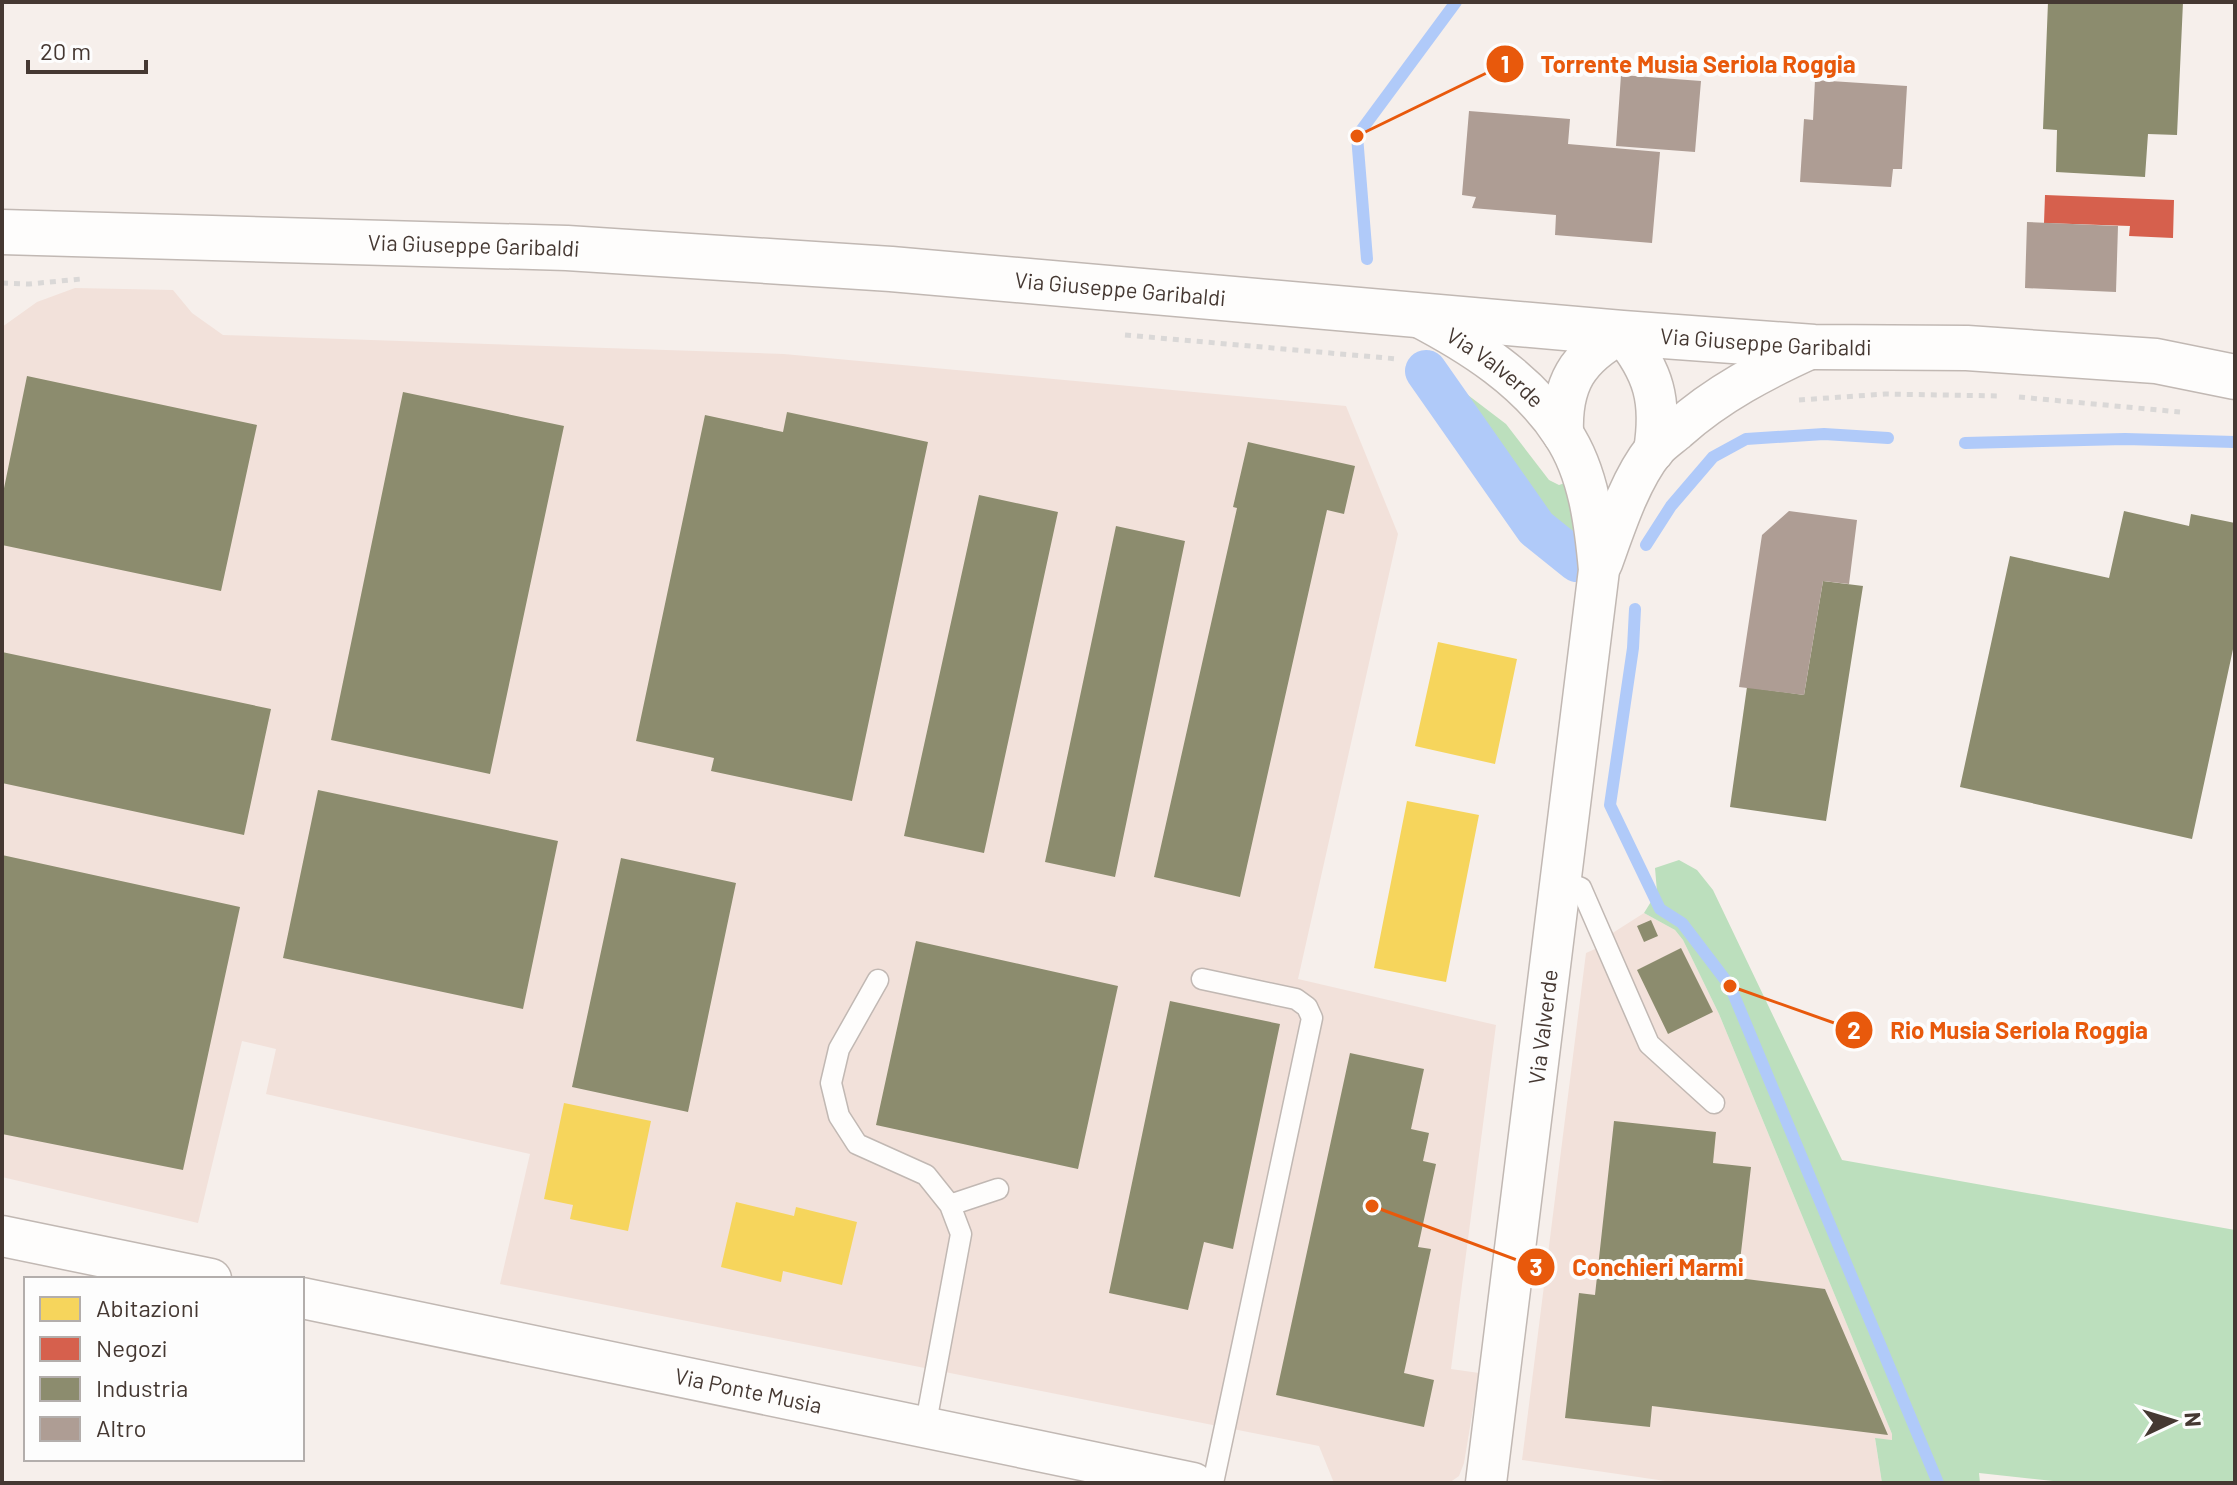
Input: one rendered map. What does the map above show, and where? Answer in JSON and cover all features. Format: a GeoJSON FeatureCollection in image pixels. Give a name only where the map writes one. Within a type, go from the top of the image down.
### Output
{"type":"FeatureCollection","features":[{"type":"Feature","properties":{"kind":"street","name":"Via Giuseppe Garibaldi"},"geometry":{"type":"LineString","coordinates":[[2,232],[567,248],[891,269],[1814,347],[1967,348],[2156,361],[2235,377]]}},
{"type":"Feature","properties":{"kind":"street","name":"Via Valverde"},"geometry":{"type":"LineString","coordinates":[[1415,315],[1458,338],[1497,365],[1532,398],[1563,434],[1579,467],[1589,500],[1599,570],[1486,1483]]}},
{"type":"Feature","properties":{"kind":"street","name":"Via Valverde"},"geometry":{"type":"LineString","coordinates":[[1563,434],[1562,409],[1569,384],[1582,362],[1600,345],[1622,333],[1638,352],[1650,375],[1657,400],[1658,425],[1654,451]]}},
{"type":"Feature","properties":{"kind":"street","name":"Via Valverde"},"geometry":{"type":"LineString","coordinates":[[1599,570],[1632,489],[1654,451],[1689,419],[1729,391],[1770,366],[1814,347]]}},
{"type":"Feature","properties":{"kind":"street"},"geometry":{"type":"LineString","coordinates":[[2,1236],[201,1277]]}},
{"type":"Feature","properties":{"kind":"street","name":"Via Ponte Musia"},"geometry":{"type":"LineString","coordinates":[[304,1298],[1193,1483]]}},
{"type":"Feature","properties":{"kind":"lane"},"geometry":{"type":"LineString","coordinates":[[1561,880],[1581,888],[1649,1044],[1714,1103]]}},
{"type":"Feature","properties":{"kind":"lane"},"geometry":{"type":"LineString","coordinates":[[1202,979],[1296,999],[1307,1007],[1312,1018],[1213,1483]]}},
{"type":"Feature","properties":{"kind":"lane"},"geometry":{"type":"LineString","coordinates":[[878,980],[839,1049],[831,1083],[839,1116],[857,1144],[926,1175],[950,1205],[961,1234],[925,1428]]}},
{"type":"Feature","properties":{"kind":"lane"},"geometry":{"type":"LineString","coordinates":[[950,1205],[998,1189]]}},
{"type":"Feature","properties":{"kind":"path"},"geometry":{"type":"LineString","coordinates":[[2,283],[29,284],[93,278]]}},
{"type":"Feature","properties":{"kind":"path"},"geometry":{"type":"LineString","coordinates":[[1121,335],[1410,360]]}},
{"type":"Feature","properties":{"kind":"path"},"geometry":{"type":"LineString","coordinates":[[1787,404],[1854,395],[2005,396],[2189,412]]}},
{"type":"Feature","properties":{"kind":"shaded area"},"geometry":{"type":"Polygon","coordinates":[[[75,288],[173,290],[192,313],[223,335],[784,354],[1346,406],[1398,534],[1298,979],[1496,1025],[1451,1369],[1479,1373],[1464,1463],[1459,1476],[1449,1483],[1334,1483],[1319,1446],[500,1284],[530,1154],[266,1094],[276,1049],[242,1041],[198,1223],[2,1177],[2,327],[37,302],[75,288]]]}},
{"type":"Feature","properties":{"kind":"shaded area"},"geometry":{"type":"Polygon","coordinates":[[[1644,913],[1675,930],[1683,940],[1719,1014],[1892,1434],[1893,1440],[1875,1439],[1882,1483],[1679,1483],[1522,1460],[1586,953],[1613,941],[1611,934],[1644,913]]]}},
{"type":"Feature","properties":{"kind":"green space"},"geometry":{"type":"Polygon","coordinates":[[[1439,373],[1506,424],[1549,480],[1559,485],[1568,482],[1585,553],[1541,515],[1522,493],[1439,373]]]}},
{"type":"Feature","properties":{"kind":"green space"},"geometry":{"type":"Polygon","coordinates":[[[1679,860],[1697,870],[1713,890],[1842,1160],[2235,1230],[2235,1483],[2072,1483],[1979,1473],[1980,1483],[1882,1483],[1875,1438],[1892,1440],[1892,1434],[1719,1014],[1683,940],[1675,930],[1644,913],[1657,892],[1655,868],[1679,860]]]}},
{"type":"Feature","properties":{"kind":"building: Abitazioni"},"geometry":{"type":"Polygon","coordinates":[[[1438,642],[1517,659],[1495,764],[1415,746],[1438,642]]]}},
{"type":"Feature","properties":{"kind":"building: Abitazioni"},"geometry":{"type":"Polygon","coordinates":[[[1407,801],[1479,815],[1446,982],[1374,968],[1407,801]]]}},
{"type":"Feature","properties":{"kind":"building: Abitazioni"},"geometry":{"type":"Polygon","coordinates":[[[564,1103],[651,1121],[628,1231],[570,1219],[573,1205],[544,1199],[564,1103]]]}},
{"type":"Feature","properties":{"kind":"building: Abitazioni"},"geometry":{"type":"Polygon","coordinates":[[[736,1202],[794,1216],[796,1207],[857,1222],[842,1285],[783,1271],[781,1282],[721,1267],[736,1202]]]}},
{"type":"Feature","properties":{"kind":"building: Negozi"},"geometry":{"type":"Polygon","coordinates":[[[2045,195],[2174,200],[2173,238],[2129,236],[2130,226],[2044,223],[2045,195]]]}},
{"type":"Feature","properties":{"kind":"building: Industria"},"geometry":{"type":"Polygon","coordinates":[[[2048,2],[2183,2],[2177,135],[2148,134],[2145,177],[2056,172],[2057,130],[2043,129],[2048,2]]]}},
{"type":"Feature","properties":{"kind":"building: Industria"},"geometry":{"type":"Polygon","coordinates":[[[27,376],[257,425],[221,591],[2,545],[2,498],[27,376]]]}},
{"type":"Feature","properties":{"kind":"building: Industria"},"geometry":{"type":"Polygon","coordinates":[[[403,392],[564,426],[490,774],[331,740],[403,392]]]}},
{"type":"Feature","properties":{"kind":"building: Industria"},"geometry":{"type":"Polygon","coordinates":[[[787,412],[928,442],[852,801],[711,771],[714,758],[636,741],[705,415],[783,432],[787,412]]]}},
{"type":"Feature","properties":{"kind":"building: Industria"},"geometry":{"type":"Polygon","coordinates":[[[1248,442],[1355,466],[1344,514],[1327,510],[1240,897],[1154,877],[1237,508],[1233,507],[1248,442]]]}},
{"type":"Feature","properties":{"kind":"building: Industria"},"geometry":{"type":"Polygon","coordinates":[[[979,495],[1058,512],[984,853],[904,836],[979,495]]]}},
{"type":"Feature","properties":{"kind":"building: Industria"},"geometry":{"type":"Polygon","coordinates":[[[2124,511],[2189,526],[2191,514],[2235,523],[2235,640],[2192,839],[1960,787],[2010,556],[2109,578],[2124,511]]]}},
{"type":"Feature","properties":{"kind":"building: Industria"},"geometry":{"type":"Polygon","coordinates":[[[1116,526],[1185,541],[1115,877],[1045,862],[1116,526]]]}},
{"type":"Feature","properties":{"kind":"building: Industria"},"geometry":{"type":"Polygon","coordinates":[[[1823,581],[1863,586],[1826,821],[1730,807],[1747,687],[1804,695],[1823,581]]]}},
{"type":"Feature","properties":{"kind":"building: Industria"},"geometry":{"type":"Polygon","coordinates":[[[2,652],[271,709],[244,835],[2,783],[2,652]]]}},
{"type":"Feature","properties":{"kind":"building: Industria"},"geometry":{"type":"Polygon","coordinates":[[[318,790],[558,841],[523,1009],[283,958],[318,790]]]}},
{"type":"Feature","properties":{"kind":"building: Industria"},"geometry":{"type":"Polygon","coordinates":[[[2,855],[240,907],[183,1170],[2,1134],[2,855]]]}},
{"type":"Feature","properties":{"kind":"building: Industria"},"geometry":{"type":"Polygon","coordinates":[[[621,858],[736,883],[688,1112],[572,1087],[621,858]]]}},
{"type":"Feature","properties":{"kind":"building: Industria"},"geometry":{"type":"Polygon","coordinates":[[[1651,920],[1658,936],[1644,942],[1637,926],[1651,920]]]}},
{"type":"Feature","properties":{"kind":"building: Industria"},"geometry":{"type":"Polygon","coordinates":[[[916,941],[1118,986],[1078,1169],[876,1125],[916,941]]]}},
{"type":"Feature","properties":{"kind":"building: Industria"},"geometry":{"type":"Polygon","coordinates":[[[1681,948],[1713,1012],[1668,1034],[1637,970],[1681,948]]]}},
{"type":"Feature","properties":{"kind":"building: Industria"},"geometry":{"type":"Polygon","coordinates":[[[1170,1001],[1280,1024],[1233,1249],[1204,1242],[1188,1310],[1109,1293],[1170,1001]]]}},
{"type":"Feature","properties":{"kind":"building: Industria"},"geometry":{"type":"Polygon","coordinates":[[[1350,1053],[1424,1069],[1411,1129],[1429,1133],[1423,1161],[1436,1164],[1418,1247],[1431,1249],[1404,1373],[1434,1380],[1424,1427],[1276,1395],[1350,1053]]]}},
{"type":"Feature","properties":{"kind":"building: Industria"},"geometry":{"type":"Polygon","coordinates":[[[1614,1121],[1716,1132],[1713,1163],[1751,1167],[1738,1278],[1825,1289],[1888,1435],[1652,1406],[1650,1427],[1565,1418],[1579,1293],[1595,1295],[1614,1121]]]}},
{"type":"Feature","properties":{"kind":"building: Altro"},"geometry":{"type":"Polygon","coordinates":[[[1621,75],[1701,81],[1695,152],[1616,146],[1621,75]]]}},
{"type":"Feature","properties":{"kind":"building: Altro"},"geometry":{"type":"Polygon","coordinates":[[[1815,80],[1907,86],[1902,169],[1893,169],[1891,187],[1800,182],[1804,119],[1813,120],[1815,80]]]}},
{"type":"Feature","properties":{"kind":"building: Altro"},"geometry":{"type":"Polygon","coordinates":[[[1469,111],[1570,119],[1568,144],[1660,152],[1652,243],[1555,235],[1556,215],[1472,208],[1476,197],[1462,195],[1469,111]]]}},
{"type":"Feature","properties":{"kind":"building: Altro"},"geometry":{"type":"Polygon","coordinates":[[[2027,222],[2118,226],[2116,292],[2025,288],[2027,222]]]}},
{"type":"Feature","properties":{"kind":"building: Altro"},"geometry":{"type":"Polygon","coordinates":[[[1789,511],[1857,520],[1849,584],[1823,581],[1804,695],[1739,687],[1762,535],[1789,511]]]}},
{"type":"Feature","properties":{"kind":"waterway"},"geometry":{"type":"LineString","coordinates":[[1367,259],[1357,136],[1456,2]]}},
{"type":"Feature","properties":{"kind":"waterway"},"geometry":{"type":"LineString","coordinates":[[1426,371],[1536,528],[1577,561]]}},
{"type":"Feature","properties":{"kind":"waterway"},"geometry":{"type":"LineString","coordinates":[[1646,545],[1671,506],[1713,457],[1746,439],[1824,434],[1888,438]]}},
{"type":"Feature","properties":{"kind":"waterway"},"geometry":{"type":"LineString","coordinates":[[1965,443],[2125,439],[2235,442]]}},
{"type":"Feature","properties":{"kind":"waterway"},"geometry":{"type":"LineString","coordinates":[[1635,609],[1633,648],[1610,805],[1660,909],[1682,923],[1730,986],[1938,1483]]}},
{"type":"Feature","properties":{"kind":"place","name":"Torrente Musia Seriola Roggia"},"geometry":{"type":"Point","coordinates":[1357,136]}},
{"type":"Feature","properties":{"kind":"place","name":"Rio Musia Seriola Roggia"},"geometry":{"type":"Point","coordinates":[1730,986]}},
{"type":"Feature","properties":{"kind":"place","name":"Conchieri Marmi"},"geometry":{"type":"Point","coordinates":[1372,1206]}}]}
